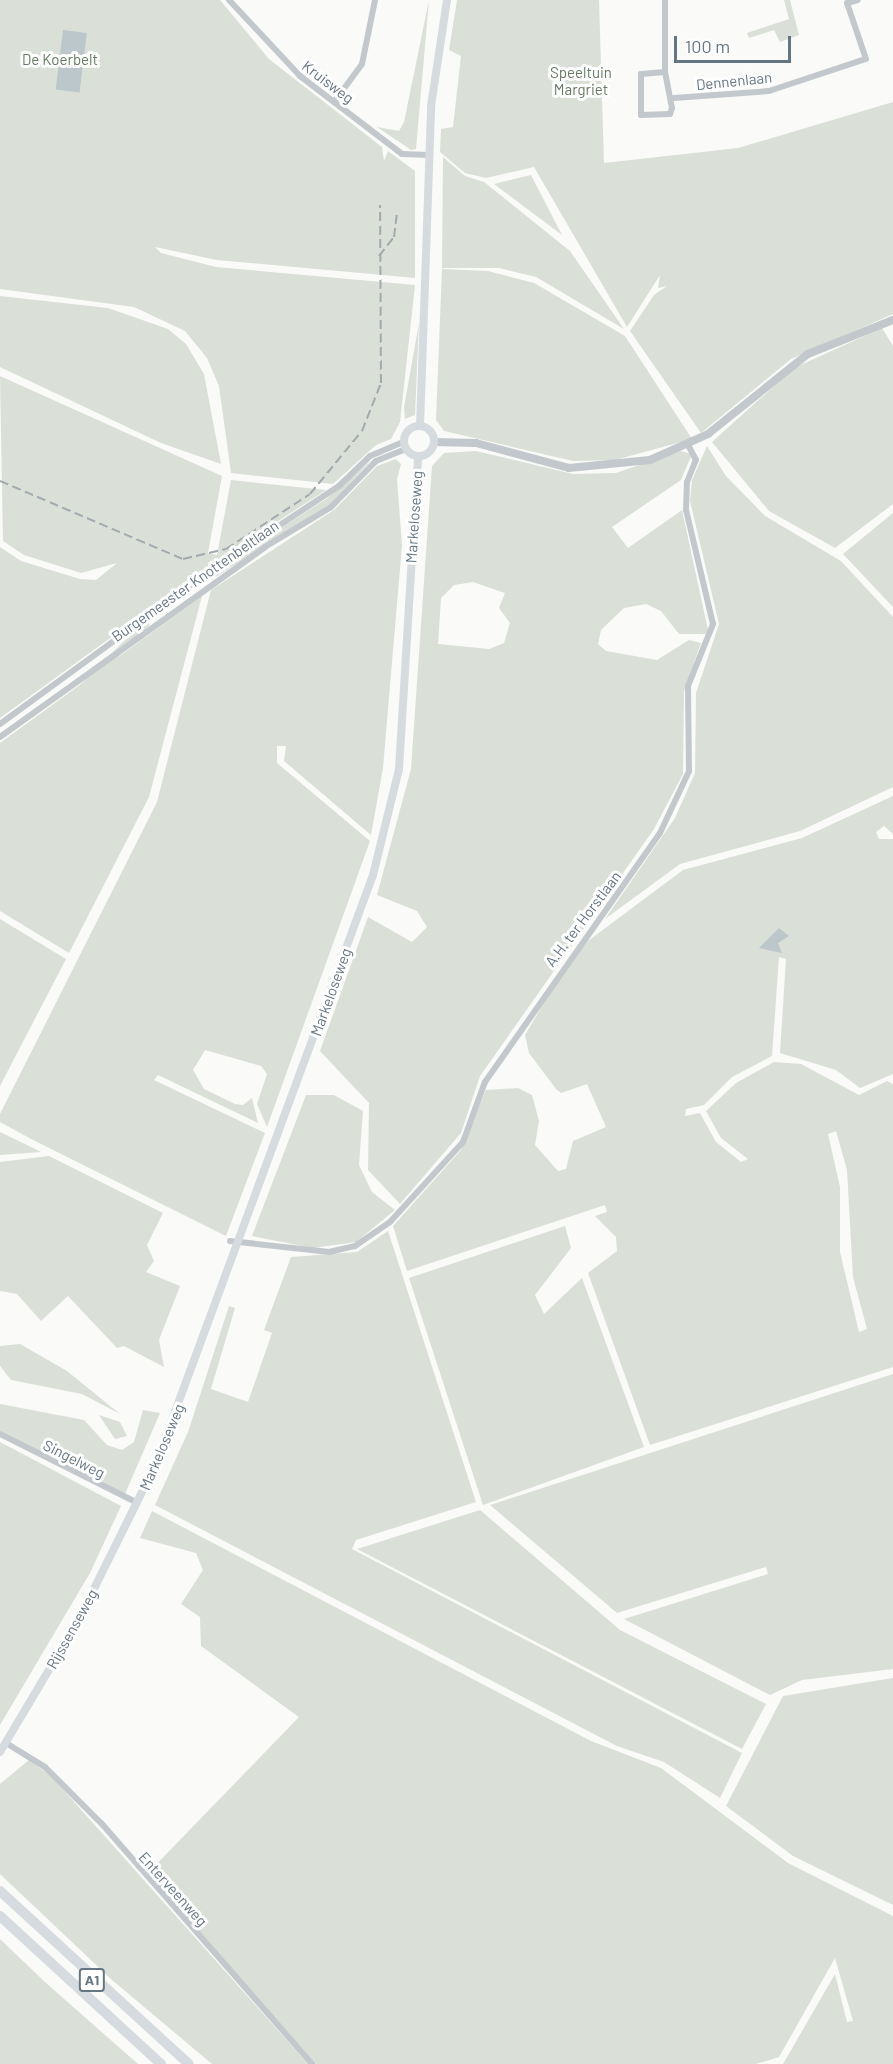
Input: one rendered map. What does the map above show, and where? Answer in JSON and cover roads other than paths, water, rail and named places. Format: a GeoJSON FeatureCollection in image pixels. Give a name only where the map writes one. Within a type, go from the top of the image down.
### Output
{"type":"FeatureCollection","features":[{"type":"Feature","properties":{"kind":"highway","name":"A1"},"geometry":{"type":"LineString","coordinates":[[0,1892],[189,2064]]}},
{"type":"Feature","properties":{"kind":"highway","name":"A1"},"geometry":{"type":"LineString","coordinates":[[0,1916],[161,2064]]}},
{"type":"Feature","properties":{"kind":"main road"},"geometry":{"type":"LineString","coordinates":[[420,426],[407,432],[404,446],[418,457],[429,453],[434,441],[420,426],[434,73],[447,0]]}},
{"type":"Feature","properties":{"kind":"main road","name":"Markeloseweg"},"geometry":{"type":"LineString","coordinates":[[138,1503],[393,808],[418,457]]}},
{"type":"Feature","properties":{"kind":"main road","name":"Rijssenseweg"},"geometry":{"type":"LineString","coordinates":[[0,1752],[77,1623],[138,1503]]}},
{"type":"Feature","properties":{"kind":"street","name":"Kruisweg"},"geometry":{"type":"LineString","coordinates":[[229,0],[289,68],[402,154],[429,155]]}},
{"type":"Feature","properties":{"kind":"street"},"geometry":{"type":"LineString","coordinates":[[334,102],[362,64],[375,0]]}},
{"type":"Feature","properties":{"kind":"street"},"geometry":{"type":"LineString","coordinates":[[665,0],[665,72],[674,98],[670,114],[641,115],[640,74],[665,72]]}},
{"type":"Feature","properties":{"kind":"street","name":"Dennenlaan"},"geometry":{"type":"LineString","coordinates":[[674,98],[769,92],[866,59],[847,3],[858,0]]}},
{"type":"Feature","properties":{"kind":"street"},"geometry":{"type":"LineString","coordinates":[[434,441],[476,443],[538,462],[589,469],[634,464],[688,445],[808,354],[893,320]]}},
{"type":"Feature","properties":{"kind":"street","name":"A.H. ter Horstlaan"},"geometry":{"type":"LineString","coordinates":[[235,1242],[316,1252],[342,1249],[376,1234],[418,1194],[463,1142],[485,1082],[671,814],[689,771],[688,686],[713,624],[686,510],[696,460],[688,445]]}},
{"type":"Feature","properties":{"kind":"street","name":"Burgemeester Knottenbeltlaan"},"geometry":{"type":"LineString","coordinates":[[0,724],[204,575],[333,491],[370,456],[404,446]]}},
{"type":"Feature","properties":{"kind":"street","name":"Burgemeester Knottenbeltlaan"},"geometry":{"type":"LineString","coordinates":[[0,737],[246,560],[331,507],[376,461],[404,446]]}},
{"type":"Feature","properties":{"kind":"street"},"geometry":{"type":"LineString","coordinates":[[36,698],[43,706]]}},
{"type":"Feature","properties":{"kind":"street","name":"Singelweg"},"geometry":{"type":"LineString","coordinates":[[0,1434],[138,1503]]}},
{"type":"Feature","properties":{"kind":"street","name":"Enterveenweg"},"geometry":{"type":"LineString","coordinates":[[6,1743],[45,1767],[95,1816],[312,2064]]}},
{"type":"Feature","properties":{"kind":"railway"},"geometry":{"type":"LineString","coordinates":[[0,481],[183,559],[226,549],[310,494],[362,431],[381,383],[380,205]]}},
{"type":"Feature","properties":{"kind":"railway"},"geometry":{"type":"LineString","coordinates":[[379,256],[394,237],[397,212]]}},
{"type":"Feature","properties":{"kind":"park label","name":"De Koerbelt"},"geometry":{"type":"Point","coordinates":[60,60]}},
{"type":"Feature","properties":{"kind":"park label","name":"Speeltuin Margriet"},"geometry":{"type":"Point","coordinates":[581,80]}}]}
